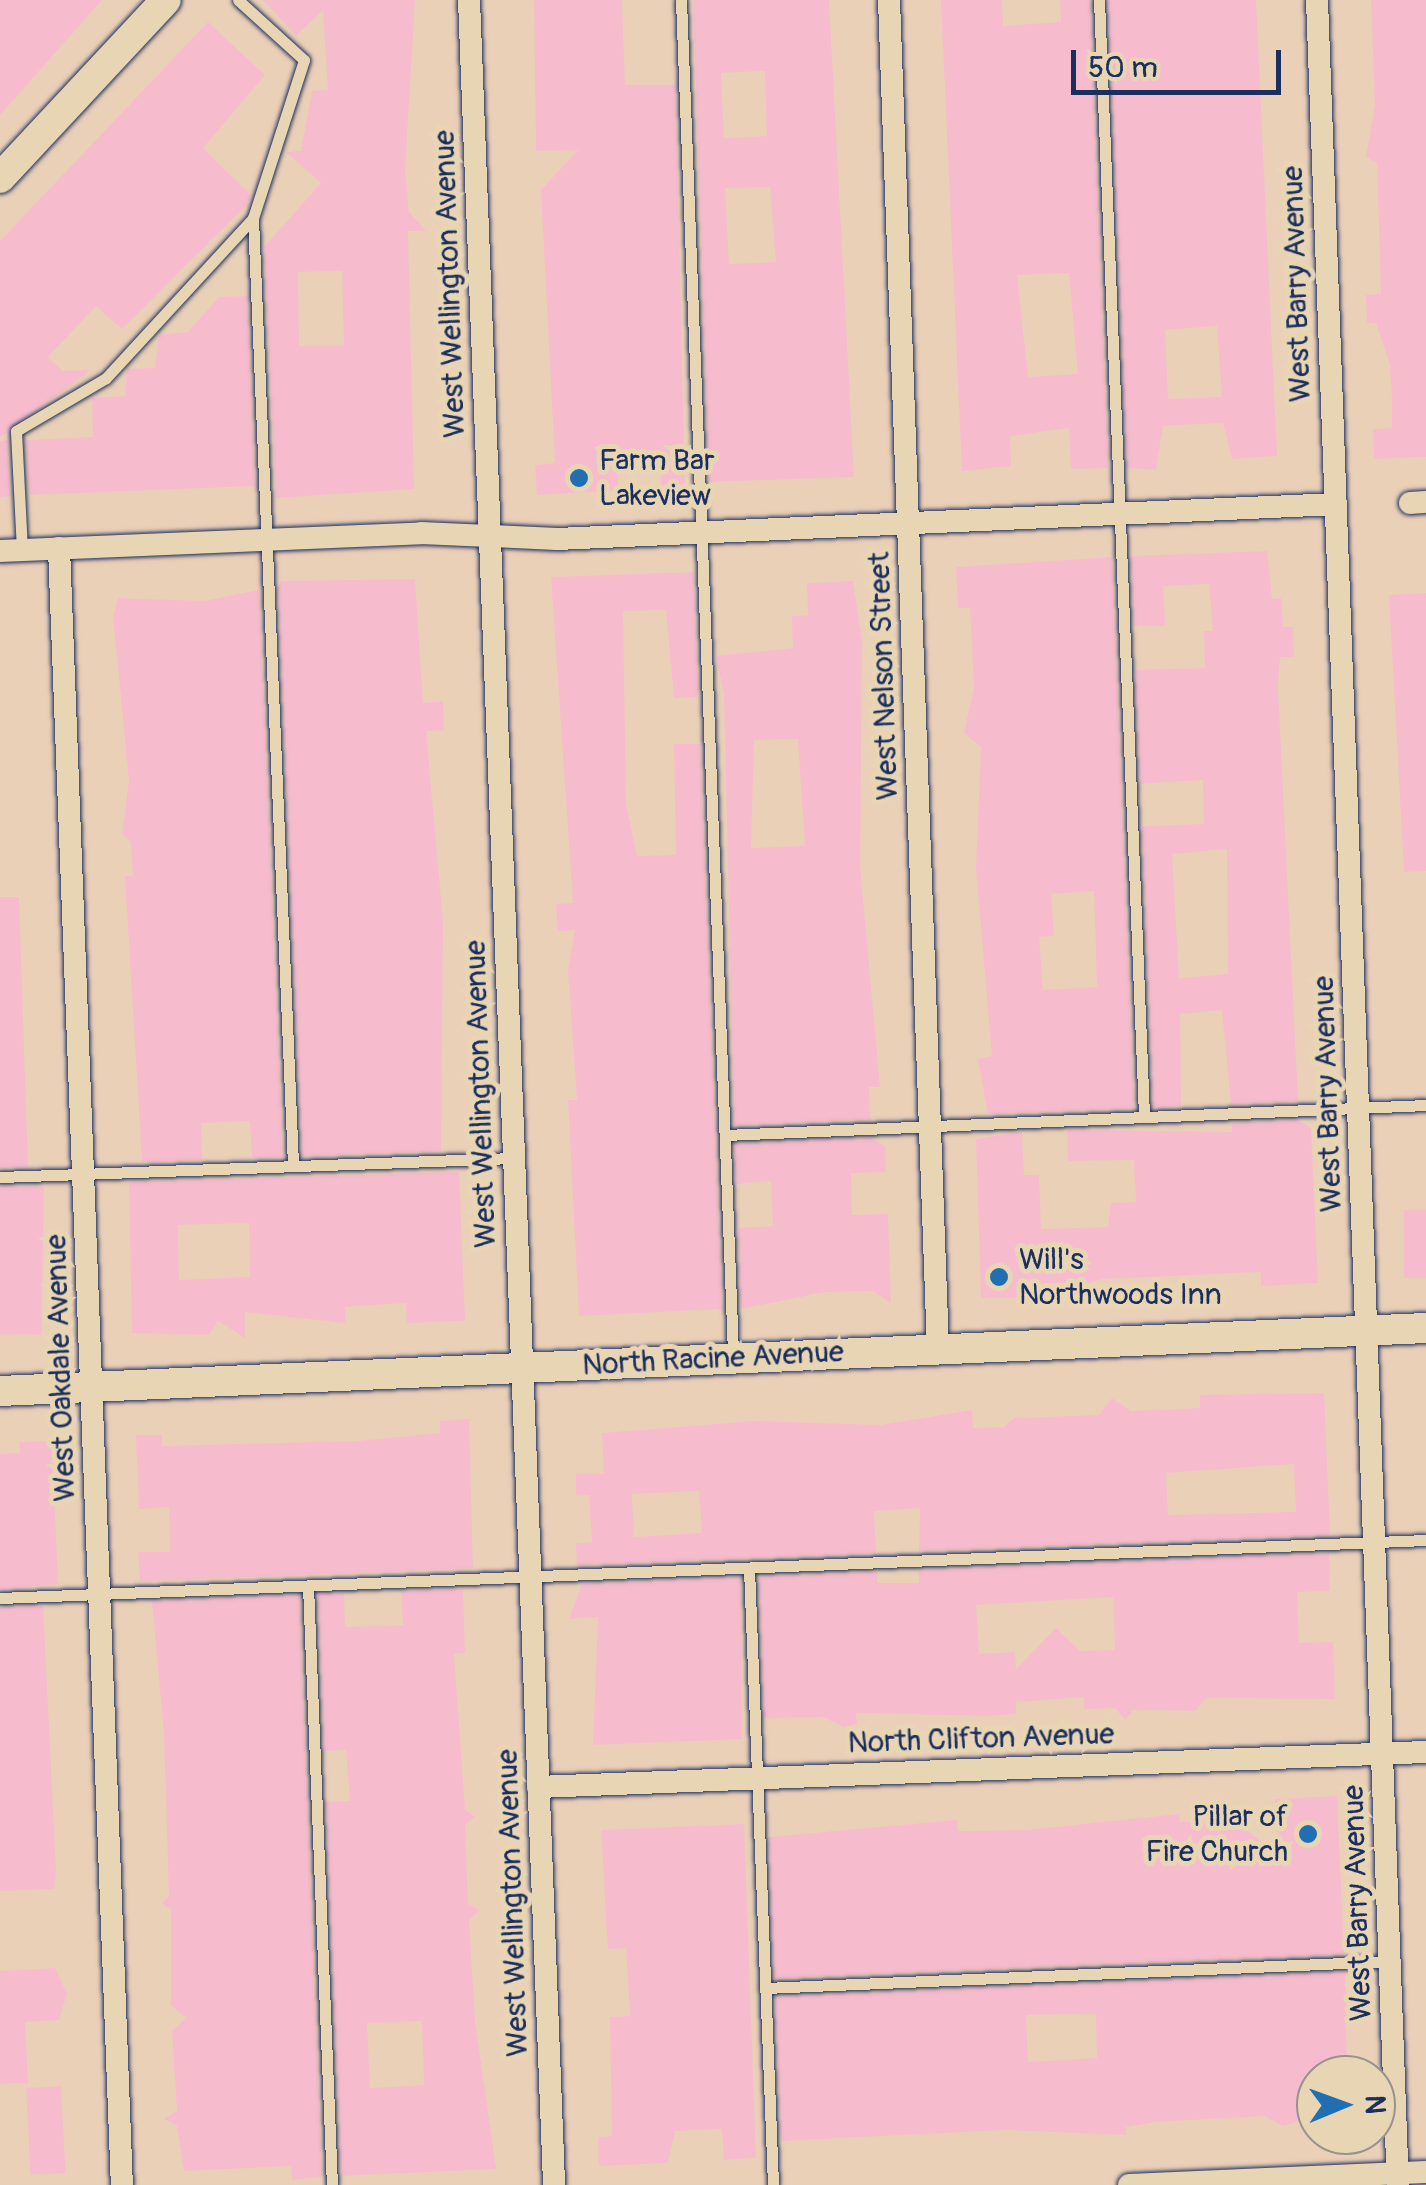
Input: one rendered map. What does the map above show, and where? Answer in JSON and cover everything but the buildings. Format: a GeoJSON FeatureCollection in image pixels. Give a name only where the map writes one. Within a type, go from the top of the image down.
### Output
{"type":"FeatureCollection","features":[{"type":"Feature","properties":{"kind":"street"},"geometry":{"type":"LineString","coordinates":[[0,178],[166,0]]}},
{"type":"Feature","properties":{"kind":"street","name":"West Wellington Avenue"},"geometry":{"type":"LineString","coordinates":[[469,0],[554,2185]]}},
{"type":"Feature","properties":{"kind":"street","name":"West Nelson Street"},"geometry":{"type":"LineString","coordinates":[[889,0],[938,1349]]}},
{"type":"Feature","properties":{"kind":"street","name":"West Barry Avenue"},"geometry":{"type":"LineString","coordinates":[[1317,0],[1398,2179]]}},
{"type":"Feature","properties":{"kind":"street"},"geometry":{"type":"LineString","coordinates":[[11,550],[265,540],[702,532],[1336,504]]}},
{"type":"Feature","properties":{"kind":"street","name":"West Oakdale Avenue"},"geometry":{"type":"LineString","coordinates":[[60,548],[122,2185]]}},
{"type":"Feature","properties":{"kind":"street","name":"North Racine Avenue"},"geometry":{"type":"LineString","coordinates":[[0,1391],[1426,1328]]}},
{"type":"Feature","properties":{"kind":"street","name":"North Clifton Avenue"},"geometry":{"type":"LineString","coordinates":[[538,1787],[1426,1752]]}},
{"type":"Feature","properties":{"kind":"street"},"geometry":{"type":"LineString","coordinates":[[1129,2185],[1398,2179],[1426,2172]]}},
{"type":"Feature","properties":{"kind":"lane"},"geometry":{"type":"LineString","coordinates":[[238,0],[304,60],[253,218],[292,1166]]}},
{"type":"Feature","properties":{"kind":"lane"},"geometry":{"type":"LineString","coordinates":[[682,0],[733,1358]]}},
{"type":"Feature","properties":{"kind":"lane"},"geometry":{"type":"LineString","coordinates":[[1099,0],[1144,1117]]}},
{"type":"Feature","properties":{"kind":"lane"},"geometry":{"type":"LineString","coordinates":[[11,550],[16,431],[106,378],[253,218]]}},
{"type":"Feature","properties":{"kind":"lane"},"geometry":{"type":"LineString","coordinates":[[725,1135],[1426,1105]]}},
{"type":"Feature","properties":{"kind":"lane"},"geometry":{"type":"LineString","coordinates":[[0,1176],[514,1158]]}},
{"type":"Feature","properties":{"kind":"lane"},"geometry":{"type":"LineString","coordinates":[[0,1598],[1426,1540]]}},
{"type":"Feature","properties":{"kind":"lane"},"geometry":{"type":"LineString","coordinates":[[748,1568],[773,2185]]}},
{"type":"Feature","properties":{"kind":"lane"},"geometry":{"type":"LineString","coordinates":[[308,1586],[332,2185]]}},
{"type":"Feature","properties":{"kind":"lane"},"geometry":{"type":"LineString","coordinates":[[765,1988],[1390,1961]]}},
{"type":"Feature","properties":{"kind":"place","name":"Farm Bar Lakeview"},"geometry":{"type":"Point","coordinates":[579,478]}},
{"type":"Feature","properties":{"kind":"place","name":"Will's Northwoods Inn"},"geometry":{"type":"Point","coordinates":[999,1277]}},
{"type":"Feature","properties":{"kind":"place","name":"Pillar of Fire Church"},"geometry":{"type":"Point","coordinates":[1308,1834]}}]}
